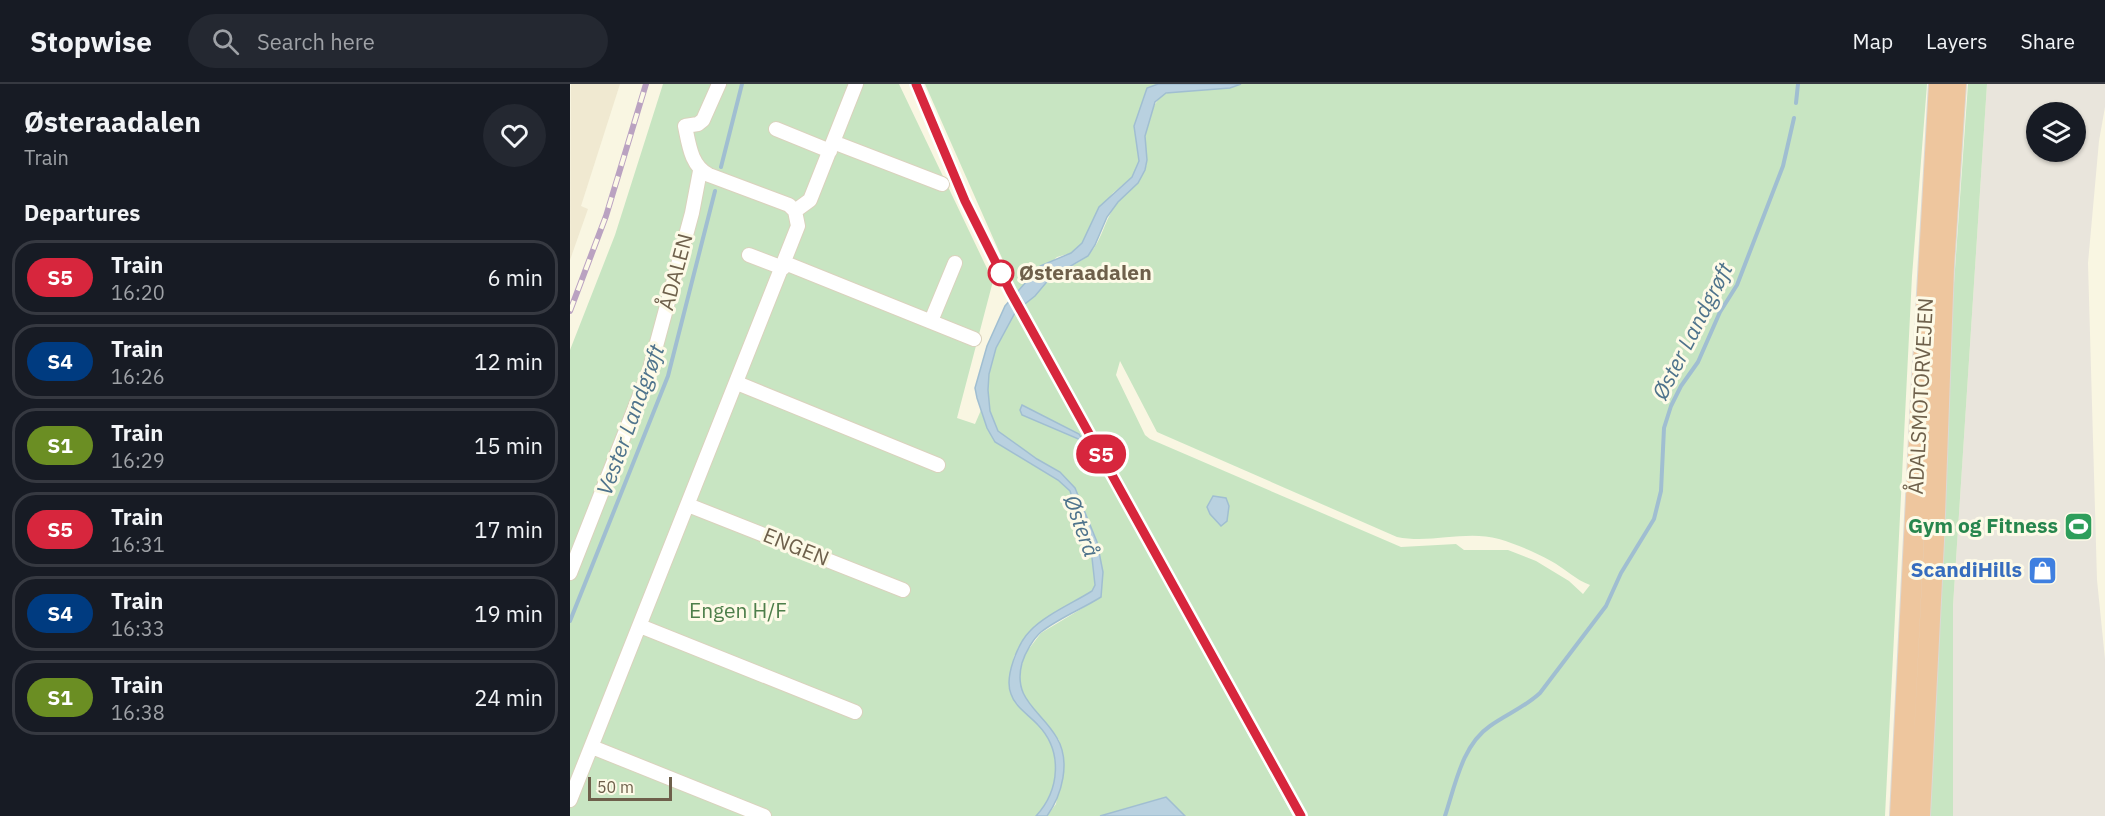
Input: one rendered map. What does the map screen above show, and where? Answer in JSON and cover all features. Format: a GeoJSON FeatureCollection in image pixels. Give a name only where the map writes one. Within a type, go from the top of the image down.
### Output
{"type":"FeatureCollection","features":[{"type":"Feature","properties":{"kind":"highway","name":"ÅDALSMOTORVEJEN"},"geometry":{"type":"LineString","coordinates":[[1900,816],[1939,84]]}},
{"type":"Feature","properties":{"kind":"highway","name":"ÅDALSMOTORVEJEN"},"geometry":{"type":"LineString","coordinates":[[1920,816],[1934,541],[1944,266],[1956,84]]}},
{"type":"Feature","properties":{"kind":"street"},"geometry":{"type":"LineString","coordinates":[[570,800],[798,226],[795,211],[789,205],[700,171],[695,162],[685,126],[698,124],[703,120],[719,84]]}},
{"type":"Feature","properties":{"kind":"street"},"geometry":{"type":"LineString","coordinates":[[795,211],[810,200],[856,84]]}},
{"type":"Feature","properties":{"kind":"street"},"geometry":{"type":"LineString","coordinates":[[776,129],[942,184]]}},
{"type":"Feature","properties":{"kind":"street","name":"ÅDALEN"},"geometry":{"type":"LineString","coordinates":[[570,573],[649,372],[692,213],[700,171]]}},
{"type":"Feature","properties":{"kind":"street"},"geometry":{"type":"LineString","coordinates":[[749,255],[932,321],[974,339]]}},
{"type":"Feature","properties":{"kind":"street"},"geometry":{"type":"LineString","coordinates":[[932,321],[955,263]]}},
{"type":"Feature","properties":{"kind":"street"},"geometry":{"type":"LineString","coordinates":[[737,383],[939,465]]}},
{"type":"Feature","properties":{"kind":"street","name":"ENGEN"},"geometry":{"type":"LineString","coordinates":[[688,505],[903,590]]}},
{"type":"Feature","properties":{"kind":"street"},"geometry":{"type":"LineString","coordinates":[[640,626],[855,712]]}},
{"type":"Feature","properties":{"kind":"street"},"geometry":{"type":"LineString","coordinates":[[592,747],[764,816]]}},
{"type":"Feature","properties":{"kind":"shaded area"},"geometry":{"type":"Polygon","coordinates":[[[571,84],[620,84],[581,206],[588,209],[570,260],[571,84]]]}},
{"type":"Feature","properties":{"kind":"shaded area"},"geometry":{"type":"Polygon","coordinates":[[[1987,84],[2105,84],[2105,107],[2099,141],[2088,263],[2097,580],[2105,659],[2105,816],[1953,816],[1953,606],[1987,84]]]}},
{"type":"Feature","properties":{"kind":"green space","name":"Engen H/F"},"geometry":{"type":"Polygon","coordinates":[[[663,84],[899,84],[993,281],[957,418],[975,424],[981,410],[995,442],[1058,480],[1070,491],[1092,558],[1095,585],[1092,591],[1057,612],[1014,656],[1010,693],[1043,730],[1052,746],[1054,757],[1055,778],[1052,788],[1036,816],[570,816],[570,350],[615,235],[663,84]]]}},
{"type":"Feature","properties":{"kind":"green space"},"geometry":{"type":"Polygon","coordinates":[[[925,84],[1158,84],[1147,89],[1134,126],[1139,161],[1132,177],[1113,193],[1094,218],[1082,243],[1071,253],[1057,257],[1017,292],[925,84]]]}},
{"type":"Feature","properties":{"kind":"green space"},"geometry":{"type":"Polygon","coordinates":[[[1241,84],[1927,84],[1912,276],[1885,816],[1307,816],[1023,306],[1048,280],[1092,251],[1112,211],[1142,175],[1147,162],[1145,142],[1150,114],[1160,97],[1180,90],[1241,84]],[[1120,361],[1116,375],[1145,435],[1150,439],[1401,547],[1456,544],[1464,550],[1508,550],[1536,561],[1569,581],[1583,594],[1590,585],[1545,558],[1499,539],[1473,536],[1422,539],[1397,537],[1157,432],[1120,361]]]}},
{"type":"Feature","properties":{"kind":"green space"},"geometry":{"type":"Polygon","coordinates":[[[1968,84],[1987,84],[1953,606],[1953,816],[1930,816],[1952,312],[1968,84]]]}},
{"type":"Feature","properties":{"kind":"green space"},"geometry":{"type":"Polygon","coordinates":[[[1016,311],[1293,816],[1185,816],[1166,797],[1100,816],[1047,816],[1056,804],[1063,760],[1059,740],[1032,708],[1021,690],[1019,675],[1025,654],[1041,633],[1101,597],[1097,542],[1060,472],[1037,459],[998,431],[990,411],[989,374],[996,348],[1016,311]]]}},
{"type":"Feature","properties":{"kind":"water","name":"Østerå"},"geometry":{"type":"Polygon","coordinates":[[[1158,84],[1241,84],[1230,88],[1166,93],[1155,102],[1145,136],[1147,160],[1145,170],[1138,183],[1118,202],[1107,217],[1088,256],[1050,278],[1035,296],[1016,311],[996,348],[989,374],[990,411],[998,431],[1037,459],[1060,472],[1075,488],[1097,542],[1103,572],[1101,597],[1041,632],[1030,646],[1022,663],[1020,676],[1024,696],[1057,738],[1063,757],[1063,778],[1057,798],[1047,816],[1036,816],[1044,806],[1054,783],[1055,758],[1046,735],[1013,699],[1009,679],[1013,661],[1025,636],[1051,614],[1092,591],[1095,585],[1092,558],[1070,491],[1058,480],[995,442],[987,428],[975,388],[987,346],[1005,306],[1040,266],[1071,253],[1082,243],[1099,207],[1132,177],[1139,161],[1134,126],[1147,88],[1158,84]]]}},
{"type":"Feature","properties":{"kind":"water"},"geometry":{"type":"Polygon","coordinates":[[[1022,405],[1079,434],[1083,441],[1022,415],[1020,410],[1022,405]]]}},
{"type":"Feature","properties":{"kind":"water"},"geometry":{"type":"Polygon","coordinates":[[[1213,496],[1226,498],[1229,506],[1227,521],[1221,526],[1207,507],[1213,496]]]}},
{"type":"Feature","properties":{"kind":"water"},"geometry":{"type":"Polygon","coordinates":[[[1166,797],[1185,816],[1100,816],[1166,797]]]}},
{"type":"Feature","properties":{"kind":"waterway","name":"Vester Landgrøft"},"geometry":{"type":"LineString","coordinates":[[721,167],[742,84]]}},
{"type":"Feature","properties":{"kind":"waterway","name":"Øster Landgrøft"},"geometry":{"type":"LineString","coordinates":[[1796,103],[1798,84]]}},
{"type":"Feature","properties":{"kind":"waterway","name":"Øster Landgrøft"},"geometry":{"type":"LineString","coordinates":[[1445,816],[1466,755],[1480,734],[1540,693],[1606,606],[1621,573],[1654,519],[1661,491],[1664,428],[1671,406],[1681,386],[1698,362],[1720,312],[1737,285],[1783,166],[1794,118]]}},
{"type":"Feature","properties":{"kind":"waterway","name":"Vester Landgrøft"},"geometry":{"type":"LineString","coordinates":[[570,621],[668,376],[715,191]]}},
{"type":"Feature","properties":{"kind":"railway"},"geometry":{"type":"LineString","coordinates":[[570,311],[606,216],[646,84]]}},
{"type":"Feature","properties":{"kind":"railway"},"geometry":{"type":"LineString","coordinates":[[916,84],[965,201],[1010,291],[1301,816]]}},
{"type":"Feature","properties":{"kind":"train","name":"S5"},"geometry":{"type":"LineString","coordinates":[[916,84],[965,201],[1010,291],[1301,816]]}},
{"type":"Feature","properties":{"kind":"place","name":"Østeraadalen"},"geometry":{"type":"Point","coordinates":[1001,273]}},
{"type":"Feature","properties":{"kind":"place","name":"Gym og Fitness"},"geometry":{"type":"Point","coordinates":[2079,526]}},
{"type":"Feature","properties":{"kind":"place","name":"ScandiHills"},"geometry":{"type":"Point","coordinates":[2043,570]}}]}
